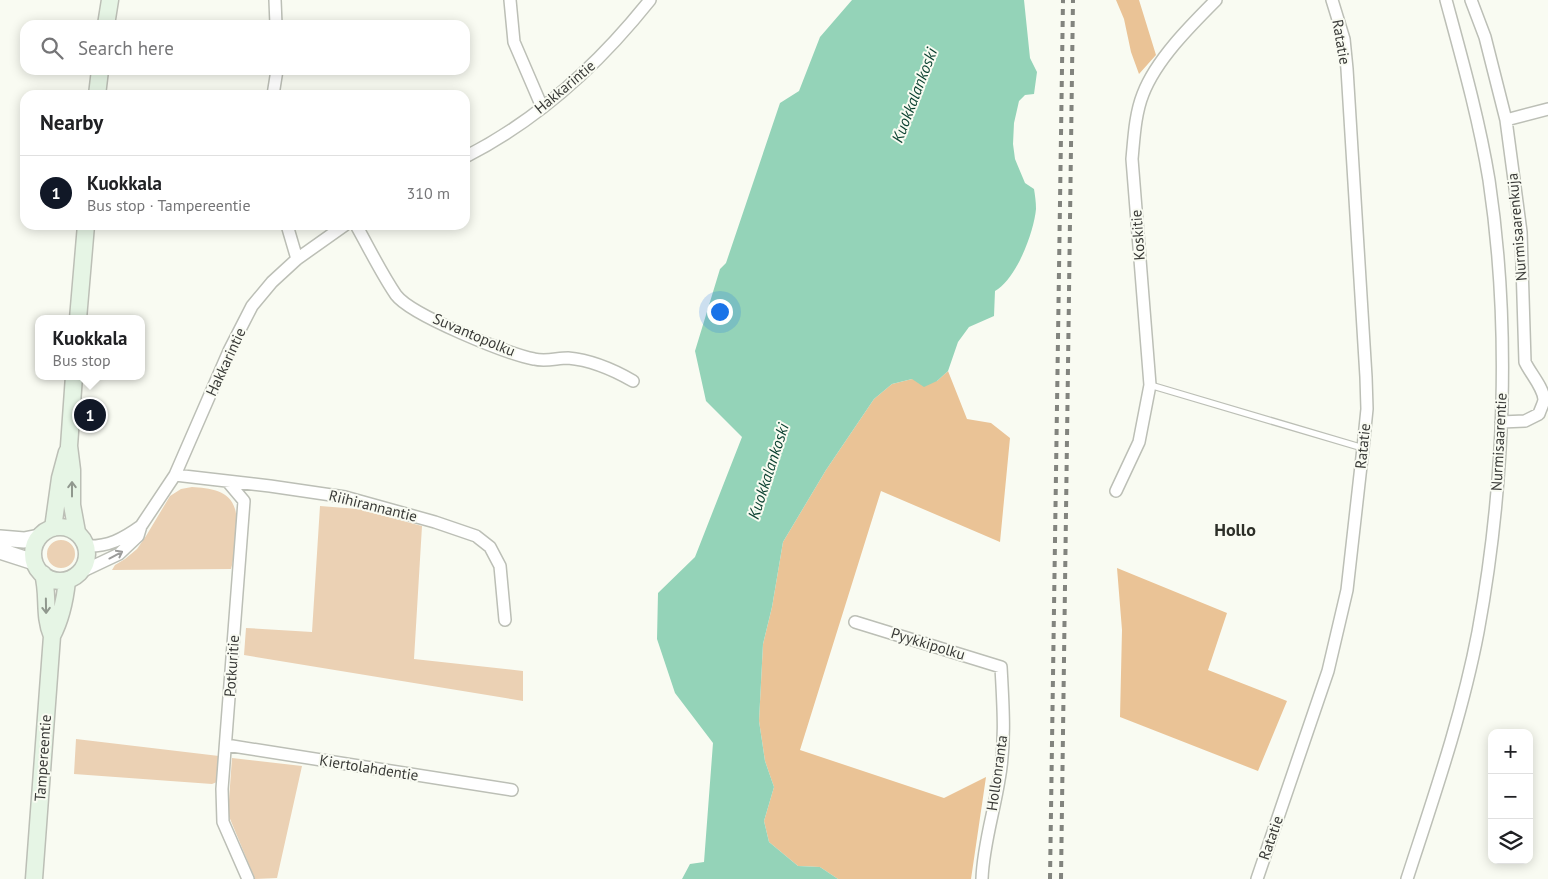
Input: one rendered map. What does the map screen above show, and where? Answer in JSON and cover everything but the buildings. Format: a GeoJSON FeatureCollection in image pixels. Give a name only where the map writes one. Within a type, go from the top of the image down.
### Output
{"type":"FeatureCollection","features":[{"type":"Feature","properties":{"kind":"main road"},"geometry":{"type":"LineString","coordinates":[[107,20],[110,0]]}},
{"type":"Feature","properties":{"kind":"main road"},"geometry":{"type":"LineString","coordinates":[[98,90],[99,75]]}},
{"type":"Feature","properties":{"kind":"main road"},"geometry":{"type":"LineString","coordinates":[[78,315],[86,230]]}},
{"type":"Feature","properties":{"kind":"main road"},"geometry":{"type":"LineString","coordinates":[[69,446],[46,532],[35,545],[38,568],[57,581],[67,580],[81,572],[86,564],[88,555],[86,546],[77,532],[72,504],[72,470],[69,446],[74,380]]}},
{"type":"Feature","properties":{"kind":"main road"},"geometry":{"type":"LineString","coordinates":[[46,532],[61,527],[77,532]]}},
{"type":"Feature","properties":{"kind":"main road","name":"Tampereentie"},"geometry":{"type":"LineString","coordinates":[[38,568],[46,595],[46,619],[52,636]]}},
{"type":"Feature","properties":{"kind":"main road","name":"Tampereentie"},"geometry":{"type":"LineString","coordinates":[[34,879],[52,636],[59,622],[67,580]]}},
{"type":"Feature","properties":{"kind":"street"},"geometry":{"type":"LineString","coordinates":[[274,0],[276,20]]}},
{"type":"Feature","properties":{"kind":"street"},"geometry":{"type":"LineString","coordinates":[[510,0],[514,42],[542,107]]}},
{"type":"Feature","properties":{"kind":"street","name":"Hakkarintie"},"geometry":{"type":"LineString","coordinates":[[470,154],[505,135],[583,74],[623,33],[650,0]]}},
{"type":"Feature","properties":{"kind":"street","name":"Koskitie"},"geometry":{"type":"LineString","coordinates":[[1116,491],[1139,442],[1150,385],[1132,159],[1135,126],[1143,94],[1164,56],[1216,0]]}},
{"type":"Feature","properties":{"kind":"street","name":"Ratatie"},"geometry":{"type":"LineString","coordinates":[[1257,879],[1328,671],[1347,590],[1367,409],[1347,69],[1344,39],[1332,0]]}},
{"type":"Feature","properties":{"kind":"street","name":"Nurmisaarentie"},"geometry":{"type":"LineString","coordinates":[[1407,879],[1455,724],[1477,634],[1493,531],[1498,484],[1501,422],[1502,325],[1498,261],[1489,180],[1478,126],[1446,0]]}},
{"type":"Feature","properties":{"kind":"street","name":"Nurmisaarenkuja"},"geometry":{"type":"LineString","coordinates":[[1471,0],[1485,37],[1506,120],[1521,232],[1525,362],[1530,374],[1540,386],[1544,400],[1539,414],[1525,421],[1501,422]]}},
{"type":"Feature","properties":{"kind":"street"},"geometry":{"type":"LineString","coordinates":[[274,90],[276,75]]}},
{"type":"Feature","properties":{"kind":"street"},"geometry":{"type":"LineString","coordinates":[[1506,120],[1548,109]]}},
{"type":"Feature","properties":{"kind":"street"},"geometry":{"type":"LineString","coordinates":[[288,230],[297,259]]}},
{"type":"Feature","properties":{"kind":"street","name":"Hakkarintie"},"geometry":{"type":"LineString","coordinates":[[81,572],[125,550],[138,536],[141,526],[175,475],[229,351],[252,306],[272,282],[297,259],[338,230]]}},
{"type":"Feature","properties":{"kind":"street","name":"Suvantopolku"},"geometry":{"type":"LineString","coordinates":[[359,230],[397,295],[406,305],[448,327],[522,356],[543,361],[568,358],[609,370],[633,381]]}},
{"type":"Feature","properties":{"kind":"street","name":"Riihirannantie"},"geometry":{"type":"LineString","coordinates":[[175,475],[345,497],[435,522],[476,536],[490,547],[500,566],[506,620]]}},
{"type":"Feature","properties":{"kind":"street","name":"Potkuritie"},"geometry":{"type":"LineString","coordinates":[[228,482],[244,501],[222,789],[223,822],[248,879]]}},
{"type":"Feature","properties":{"kind":"street","name":"Hakkarintie"},"geometry":{"type":"LineString","coordinates":[[86,546],[102,546],[115,542],[141,526]]}},
{"type":"Feature","properties":{"kind":"street"},"geometry":{"type":"LineString","coordinates":[[0,538],[24,540],[46,532]]}},
{"type":"Feature","properties":{"kind":"street"},"geometry":{"type":"LineString","coordinates":[[0,551],[38,568]]}},
{"type":"Feature","properties":{"kind":"street","name":"Pyykkipolku"},"geometry":{"type":"LineString","coordinates":[[855,622],[1001,667]]}},
{"type":"Feature","properties":{"kind":"street","name":"Hollonranta"},"geometry":{"type":"LineString","coordinates":[[982,879],[991,818],[1000,778],[1004,726],[1001,667]]}},
{"type":"Feature","properties":{"kind":"street","name":"Kiertolahdentie"},"geometry":{"type":"LineString","coordinates":[[226,745],[512,790]]}},
{"type":"Feature","properties":{"kind":"lane"},"geometry":{"type":"LineString","coordinates":[[1150,385],[1363,448]]}},
{"type":"Feature","properties":{"kind":"shaded area"},"geometry":{"type":"Polygon","coordinates":[[[1116,0],[1139,0],[1156,55],[1139,74],[1131,52],[1124,19],[1116,0]]]}},
{"type":"Feature","properties":{"kind":"shaded area"},"geometry":{"type":"Polygon","coordinates":[[[948,371],[967,419],[991,423],[1010,438],[1000,542],[881,491],[800,750],[944,798],[986,777],[971,879],[838,879],[820,867],[798,866],[769,842],[764,821],[774,787],[765,761],[759,721],[763,644],[772,607],[783,542],[826,470],[874,399],[892,384],[912,379],[937,381],[948,371]]]}},
{"type":"Feature","properties":{"kind":"shaded area"},"geometry":{"type":"Polygon","coordinates":[[[192,487],[205,488],[224,494],[229,498],[235,509],[236,534],[231,569],[112,570],[115,565],[137,549],[170,496],[181,489],[192,487]]]}},
{"type":"Feature","properties":{"kind":"shaded area"},"geometry":{"type":"Polygon","coordinates":[[[320,506],[358,509],[422,526],[414,659],[523,671],[523,701],[244,655],[246,628],[312,632],[320,506]]]}},
{"type":"Feature","properties":{"kind":"shaded area"},"geometry":{"type":"Polygon","coordinates":[[[61,540],[71,544],[75,554],[71,564],[61,568],[51,564],[47,554],[51,544],[61,540]]]}},
{"type":"Feature","properties":{"kind":"shaded area"},"geometry":{"type":"Polygon","coordinates":[[[1117,568],[1227,613],[1208,670],[1287,701],[1258,771],[1120,717],[1122,630],[1117,568]]]}},
{"type":"Feature","properties":{"kind":"shaded area"},"geometry":{"type":"Polygon","coordinates":[[[76,739],[219,756],[217,782],[212,784],[74,774],[76,739]]]}},
{"type":"Feature","properties":{"kind":"shaded area"},"geometry":{"type":"Polygon","coordinates":[[[232,758],[302,766],[277,878],[255,879],[228,814],[232,758]]]}},
{"type":"Feature","properties":{"kind":"water","name":"Kuokkalankoski"},"geometry":{"type":"Polygon","coordinates":[[[852,0],[1024,0],[1030,58],[1037,72],[1034,94],[1025,95],[1019,101],[1014,123],[1013,144],[1015,159],[1025,183],[1034,189],[1035,219],[1028,242],[1017,266],[1003,285],[995,291],[994,316],[969,327],[958,342],[948,371],[937,381],[924,387],[912,379],[892,384],[874,399],[826,470],[783,542],[772,607],[763,644],[759,721],[765,761],[774,787],[764,821],[769,842],[798,866],[820,867],[838,879],[682,879],[690,864],[704,862],[713,743],[675,693],[657,639],[658,593],[695,557],[742,437],[706,401],[695,351],[720,269],[726,263],[780,103],[799,91],[820,37],[852,0]]]}},
{"type":"Feature","properties":{"kind":"railway"},"geometry":{"type":"LineString","coordinates":[[1050,879],[1063,0]]}},
{"type":"Feature","properties":{"kind":"railway"},"geometry":{"type":"LineString","coordinates":[[1061,879],[1073,0]]}},
{"type":"Feature","properties":{"kind":"place","name":"Kuokkala"},"geometry":{"type":"Point","coordinates":[90,415]}},
{"type":"Feature","properties":{"kind":"district","name":"Hollo"},"geometry":{"type":"Point","coordinates":[1235,530]}}]}
